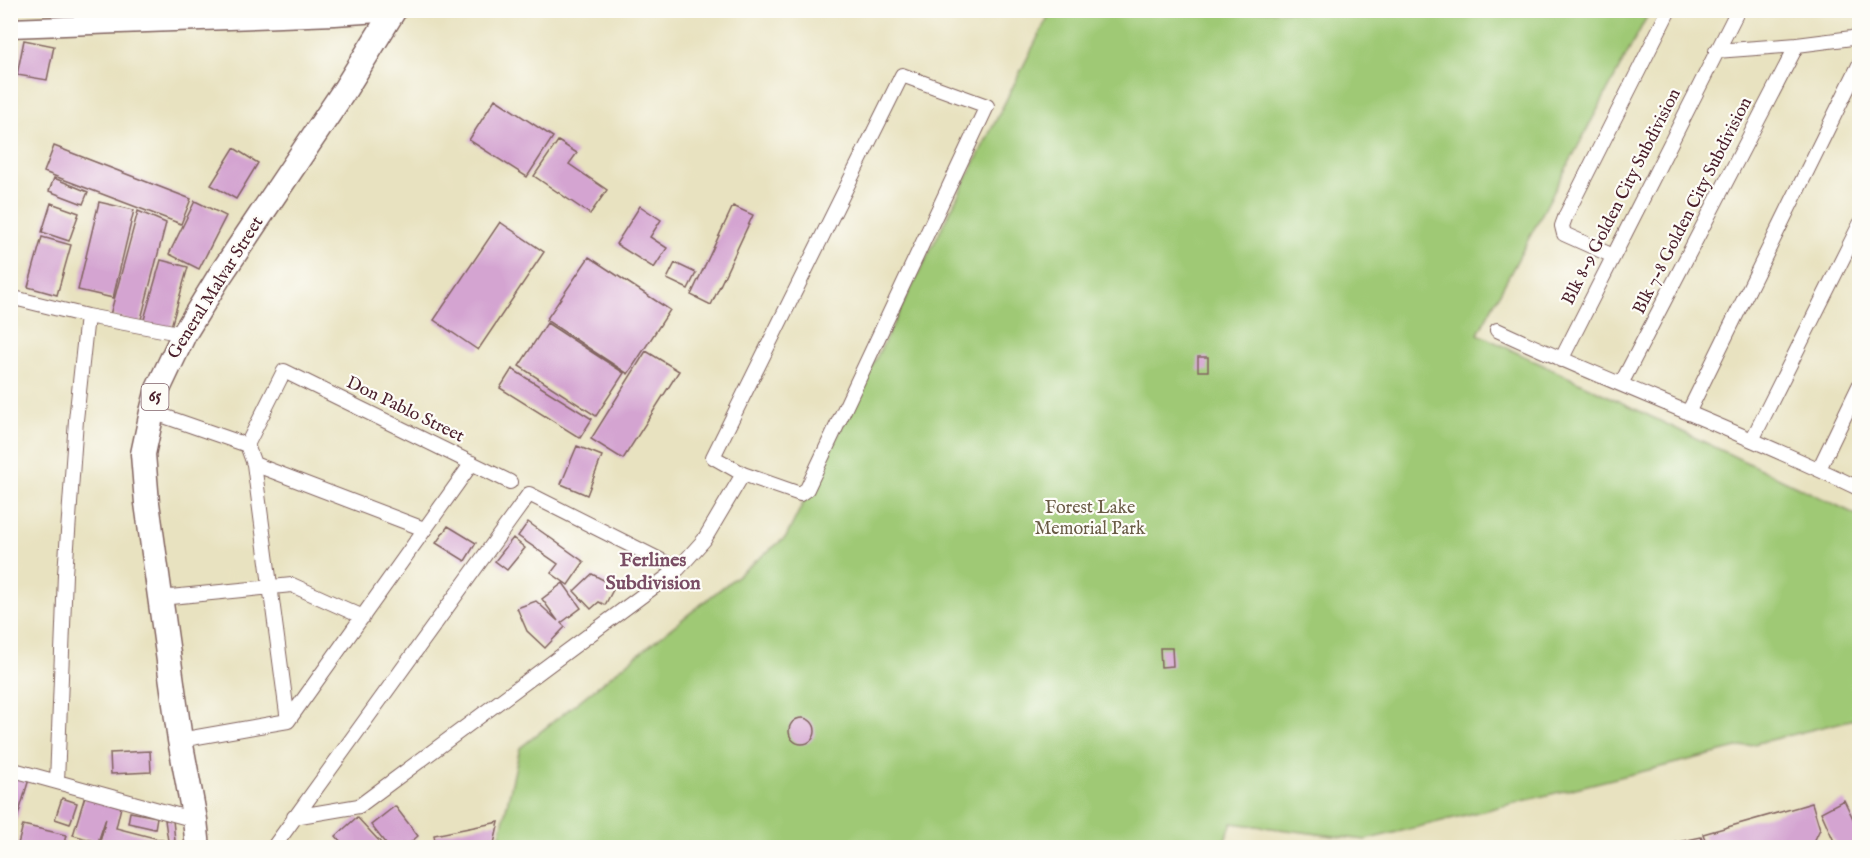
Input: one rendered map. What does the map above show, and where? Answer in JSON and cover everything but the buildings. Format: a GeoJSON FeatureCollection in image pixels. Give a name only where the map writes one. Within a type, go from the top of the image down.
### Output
{"type":"FeatureCollection","features":[{"type":"Feature","properties":{"kind":"highway","name":"General Malvar Street"},"geometry":{"type":"LineString","coordinates":[[198,848],[180,740],[147,503],[143,454],[152,412],[158,389],[184,334],[394,11]]}},
{"type":"Feature","properties":{"kind":"street"},"geometry":{"type":"LineString","coordinates":[[1613,256],[1564,234],[1562,226],[1669,10]]}},
{"type":"Feature","properties":{"kind":"street","name":"Blk 8-9 Golden City Subdivision"},"geometry":{"type":"LineString","coordinates":[[1561,360],[1738,10]]}},
{"type":"Feature","properties":{"kind":"street"},"geometry":{"type":"LineString","coordinates":[[10,28],[335,16],[394,11]]}},
{"type":"Feature","properties":{"kind":"street"},"geometry":{"type":"LineString","coordinates":[[1716,51],[1797,45],[1860,37]]}},
{"type":"Feature","properties":{"kind":"street","name":"Blk 7-8 Golden City Subdivision"},"geometry":{"type":"LineString","coordinates":[[1621,384],[1797,45]]}},
{"type":"Feature","properties":{"kind":"street"},"geometry":{"type":"LineString","coordinates":[[1688,413],[1860,63]]}},
{"type":"Feature","properties":{"kind":"street"},"geometry":{"type":"LineString","coordinates":[[902,75],[987,106],[807,489],[800,494],[743,474],[712,457],[902,75]]}},
{"type":"Feature","properties":{"kind":"street"},"geometry":{"type":"LineString","coordinates":[[1752,440],[1860,224]]}},
{"type":"Feature","properties":{"kind":"street"},"geometry":{"type":"LineString","coordinates":[[10,297],[87,316],[184,334]]}},
{"type":"Feature","properties":{"kind":"street"},"geometry":{"type":"LineString","coordinates":[[57,782],[65,574],[76,420],[87,316]]}},
{"type":"Feature","properties":{"kind":"street"},"geometry":{"type":"LineString","coordinates":[[1497,330],[1561,360],[1819,469],[1860,489]]}},
{"type":"Feature","properties":{"kind":"street","name":"Don Pablo Street"},"geometry":{"type":"LineString","coordinates":[[247,444],[284,371],[510,482]]}},
{"type":"Feature","properties":{"kind":"street"},"geometry":{"type":"LineString","coordinates":[[1819,469],[1860,384]]}},
{"type":"Feature","properties":{"kind":"street"},"geometry":{"type":"LineString","coordinates":[[152,412],[247,444],[254,464],[288,721]]}},
{"type":"Feature","properties":{"kind":"street"},"geometry":{"type":"LineString","coordinates":[[180,740],[288,721],[472,463]]}},
{"type":"Feature","properties":{"kind":"street"},"geometry":{"type":"LineString","coordinates":[[254,464],[424,529]]}},
{"type":"Feature","properties":{"kind":"street"},"geometry":{"type":"LineString","coordinates":[[294,818],[359,806],[678,569],[704,540],[743,474]]}},
{"type":"Feature","properties":{"kind":"street"},"geometry":{"type":"LineString","coordinates":[[273,848],[529,494],[678,569]]}},
{"type":"Feature","properties":{"kind":"street"},"geometry":{"type":"LineString","coordinates":[[160,598],[292,585],[363,617]]}},
{"type":"Feature","properties":{"kind":"street"},"geometry":{"type":"LineString","coordinates":[[10,769],[195,820]]}},
{"type":"Feature","properties":{"kind":"green space","name":"Forest Lake Memorial Park"},"geometry":{"type":"Polygon","coordinates":[[[1051,11],[1650,11],[1478,334],[1859,516],[1859,718],[1365,840],[1232,823],[1222,848],[497,848],[520,748],[786,537],[1051,11]]]}},
{"type":"Feature","properties":{"kind":"district","name":"Ferlines Subdivision"},"geometry":{"type":"Point","coordinates":[653,572]}}]}
